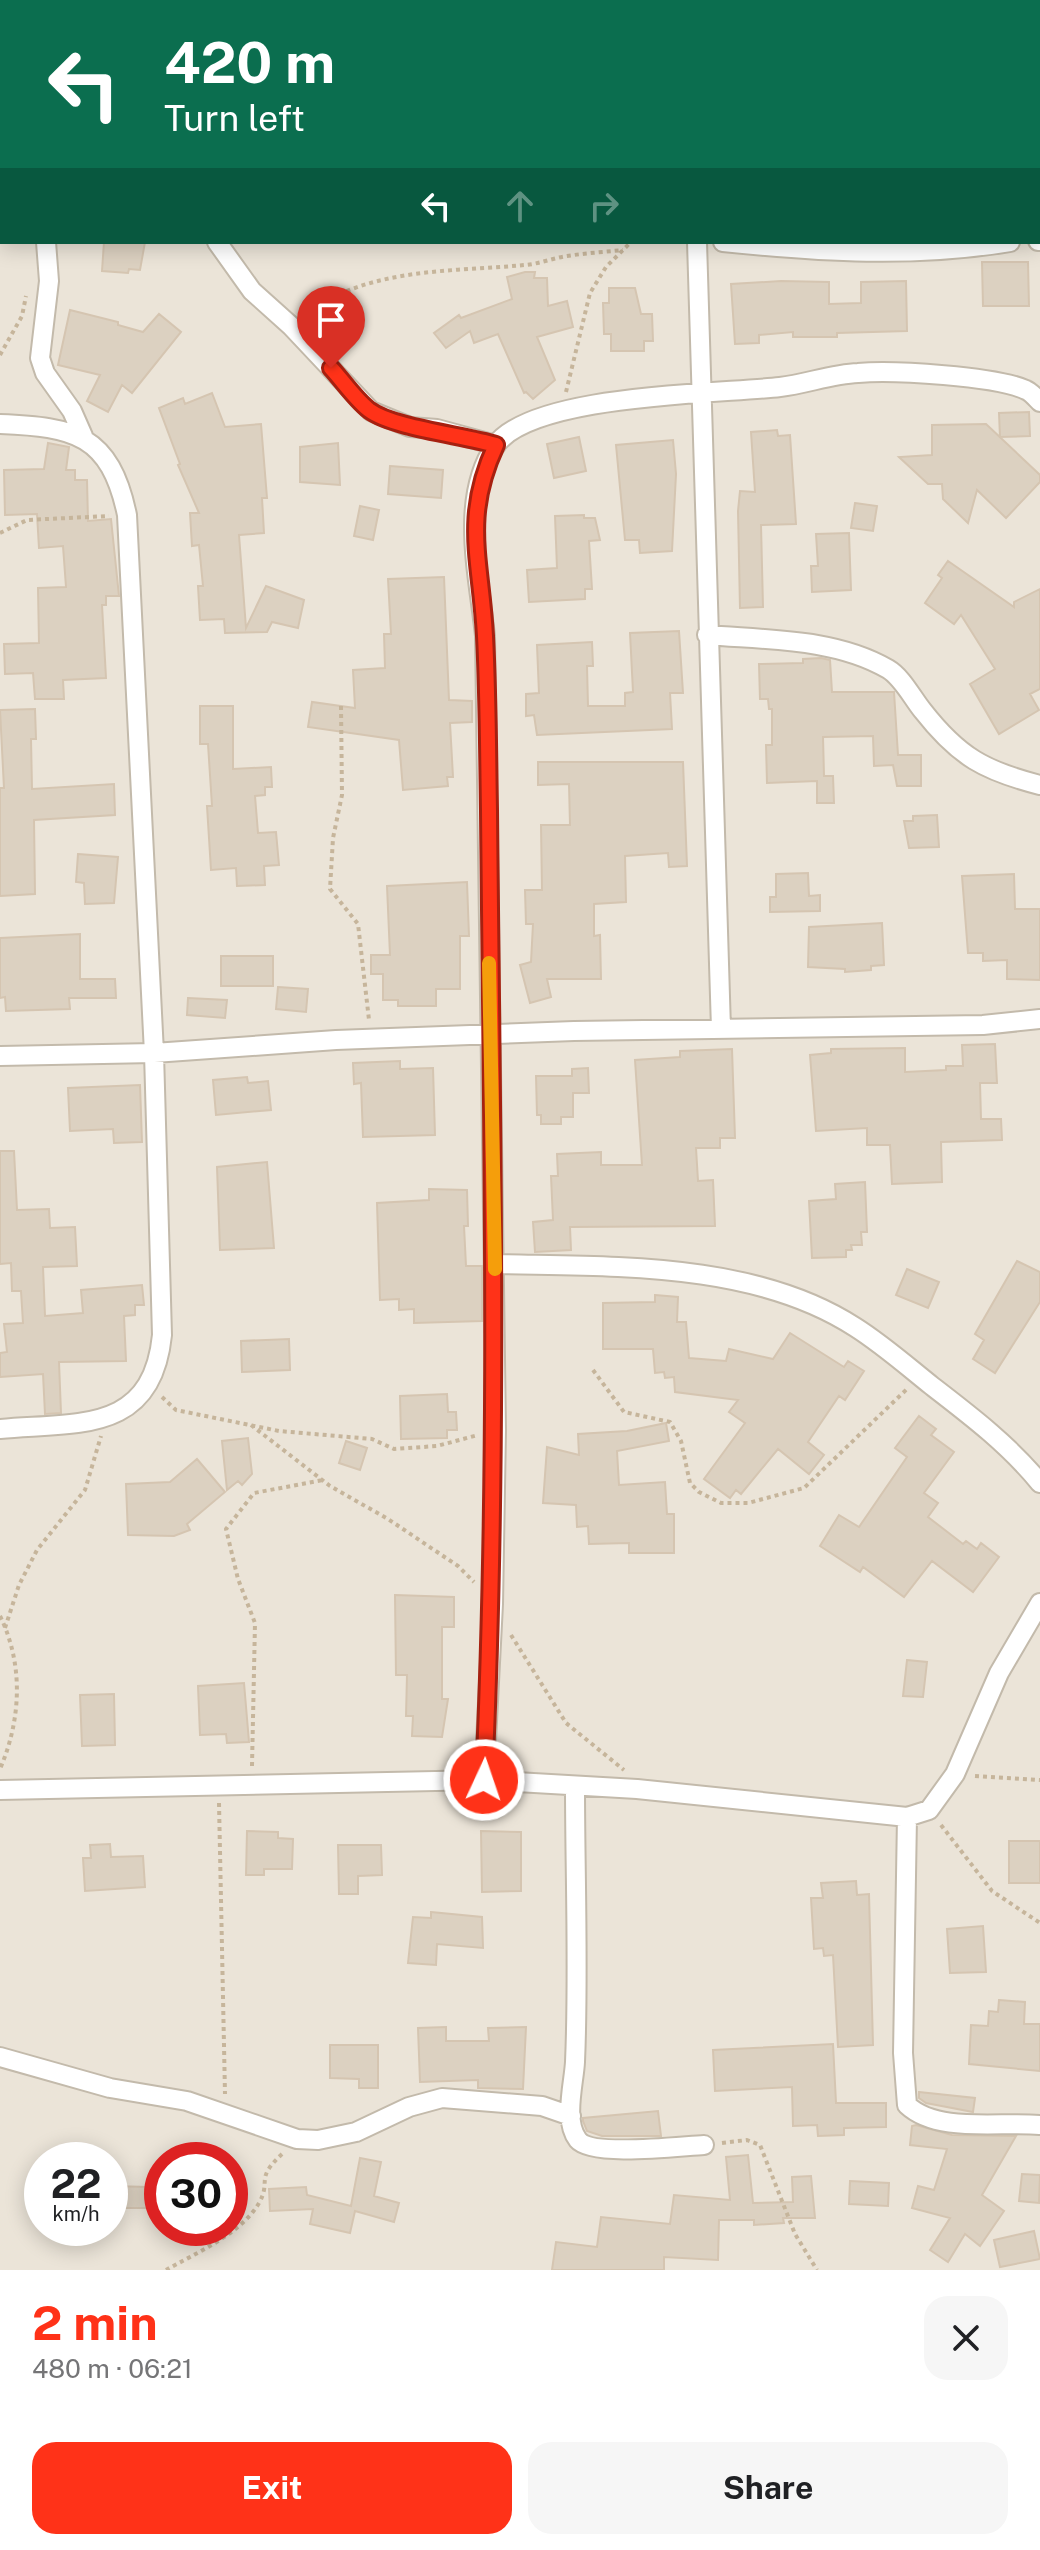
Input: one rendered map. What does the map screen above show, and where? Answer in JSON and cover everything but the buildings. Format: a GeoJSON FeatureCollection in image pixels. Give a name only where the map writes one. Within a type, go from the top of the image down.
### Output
{"type":"FeatureCollection","features":[{"type":"Feature","properties":{"kind":"street"},"geometry":{"type":"LineString","coordinates":[[0,1429],[118,1415],[148,1386],[160,1355],[162,1335],[154,1053],[127,515],[122,492],[105,459],[83,436],[72,411],[45,373],[40,358],[48,270],[46,244]]}},
{"type":"Feature","properties":{"kind":"street"},"geometry":{"type":"LineString","coordinates":[[218,244],[252,291],[291,326],[371,411],[410,427],[437,429],[496,445]]}},
{"type":"Feature","properties":{"kind":"street"},"geometry":{"type":"LineString","coordinates":[[697,244],[721,1029]]}},
{"type":"Feature","properties":{"kind":"street"},"geometry":{"type":"LineString","coordinates":[[746,244],[847,253],[945,250],[994,244]]}},
{"type":"Feature","properties":{"kind":"street"},"geometry":{"type":"LineString","coordinates":[[484,1780],[493,1604],[495,1264],[485,636],[475,526],[476,496],[496,445],[520,426],[563,410],[783,387],[858,373],[944,377],[1004,385],[1027,390],[1040,402]]}},
{"type":"Feature","properties":{"kind":"street"},"geometry":{"type":"LineString","coordinates":[[0,424],[57,428],[83,436]]}},
{"type":"Feature","properties":{"kind":"street"},"geometry":{"type":"LineString","coordinates":[[707,635],[808,644],[865,659],[891,670],[952,745],[994,773],[1040,785]]}},
{"type":"Feature","properties":{"kind":"street"},"geometry":{"type":"LineString","coordinates":[[0,1056],[154,1053],[371,1038],[983,1025],[1040,1019]]}},
{"type":"Feature","properties":{"kind":"street"},"geometry":{"type":"LineString","coordinates":[[495,1264],[658,1268],[747,1284],[806,1303],[854,1326],[921,1377],[985,1427],[1040,1483]]}},
{"type":"Feature","properties":{"kind":"street"},"geometry":{"type":"LineString","coordinates":[[0,1790],[219,1783],[484,1780],[637,1789],[907,1817],[929,1810],[955,1774],[999,1673],[1040,1603]]}},
{"type":"Feature","properties":{"kind":"street"},"geometry":{"type":"LineString","coordinates":[[575,1786],[575,2048],[571,2116],[576,2137],[581,2143],[597,2147],[704,2145]]}},
{"type":"Feature","properties":{"kind":"street"},"geometry":{"type":"LineString","coordinates":[[907,1817],[903,2053],[907,2105],[924,2115],[956,2123],[1040,2125]]}},
{"type":"Feature","properties":{"kind":"street"},"geometry":{"type":"LineString","coordinates":[[0,2057],[110,2088],[187,2101],[225,2112],[275,2134],[297,2139],[318,2140],[356,2132],[409,2107],[442,2098],[542,2106],[571,2116]]}},
{"type":"Feature","properties":{"kind":"path"},"geometry":{"type":"LineString","coordinates":[[563,410],[590,293],[606,267],[629,244]]}},
{"type":"Feature","properties":{"kind":"path"},"geometry":{"type":"LineString","coordinates":[[291,326],[321,303],[377,280],[435,271],[530,265],[566,256],[623,250]]}},
{"type":"Feature","properties":{"kind":"path"},"geometry":{"type":"LineString","coordinates":[[0,355],[22,316],[27,294],[48,270]]}},
{"type":"Feature","properties":{"kind":"path"},"geometry":{"type":"LineString","coordinates":[[0,533],[27,520],[127,515]]}},
{"type":"Feature","properties":{"kind":"path"},"geometry":{"type":"LineString","coordinates":[[341,706],[342,795],[333,838],[330,889],[358,924],[371,1038]]}},
{"type":"Feature","properties":{"kind":"path"},"geometry":{"type":"LineString","coordinates":[[593,1370],[621,1409],[636,1417],[670,1422],[681,1441],[690,1483],[699,1492],[721,1503],[748,1503],[804,1488],[921,1377]]}},
{"type":"Feature","properties":{"kind":"path"},"geometry":{"type":"LineString","coordinates":[[148,1386],[176,1410],[251,1425],[372,1439],[394,1449],[437,1446],[496,1430]]}},
{"type":"Feature","properties":{"kind":"path"},"geometry":{"type":"LineString","coordinates":[[5,1628],[19,1585],[37,1550],[85,1490],[106,1418]]}},
{"type":"Feature","properties":{"kind":"path"},"geometry":{"type":"LineString","coordinates":[[251,1425],[323,1480],[458,1566],[493,1604],[559,1715],[581,1738],[616,1762],[637,1789]]}},
{"type":"Feature","properties":{"kind":"path"},"geometry":{"type":"LineString","coordinates":[[252,1784],[255,1623],[238,1579],[226,1529],[254,1493],[323,1480]]}},
{"type":"Feature","properties":{"kind":"path"},"geometry":{"type":"LineString","coordinates":[[0,1616],[12,1649],[18,1696],[12,1736],[0,1769]]}},
{"type":"Feature","properties":{"kind":"path"},"geometry":{"type":"LineString","coordinates":[[955,1774],[1040,1780]]}},
{"type":"Feature","properties":{"kind":"path"},"geometry":{"type":"LineString","coordinates":[[219,1783],[225,2112]]}},
{"type":"Feature","properties":{"kind":"path"},"geometry":{"type":"LineString","coordinates":[[929,1810],[992,1891],[1040,1923]]}},
{"type":"Feature","properties":{"kind":"path"},"geometry":{"type":"LineString","coordinates":[[166,2270],[224,2236],[251,2215],[261,2200],[263,2175],[297,2139]]}},
{"type":"Feature","properties":{"kind":"path"},"geometry":{"type":"LineString","coordinates":[[704,2145],[747,2140],[760,2145],[795,2234],[817,2270]]}},
{"type":"Feature","properties":{"kind":"shaded area"},"geometry":{"type":"Polygon","coordinates":[[[0,244],[1040,244],[1040,2270],[0,2270],[0,244]]]}},
{"type":"Feature","properties":{"kind":"slow traffic"},"geometry":{"type":"LineString","coordinates":[[489,963],[495,1269]]}},
{"type":"Feature","properties":{"kind":"route"},"geometry":{"type":"LineString","coordinates":[[331,368],[371,411],[410,427],[437,429],[496,445],[476,496],[475,526],[485,636],[495,1264],[493,1604],[484,1780]]}}]}
